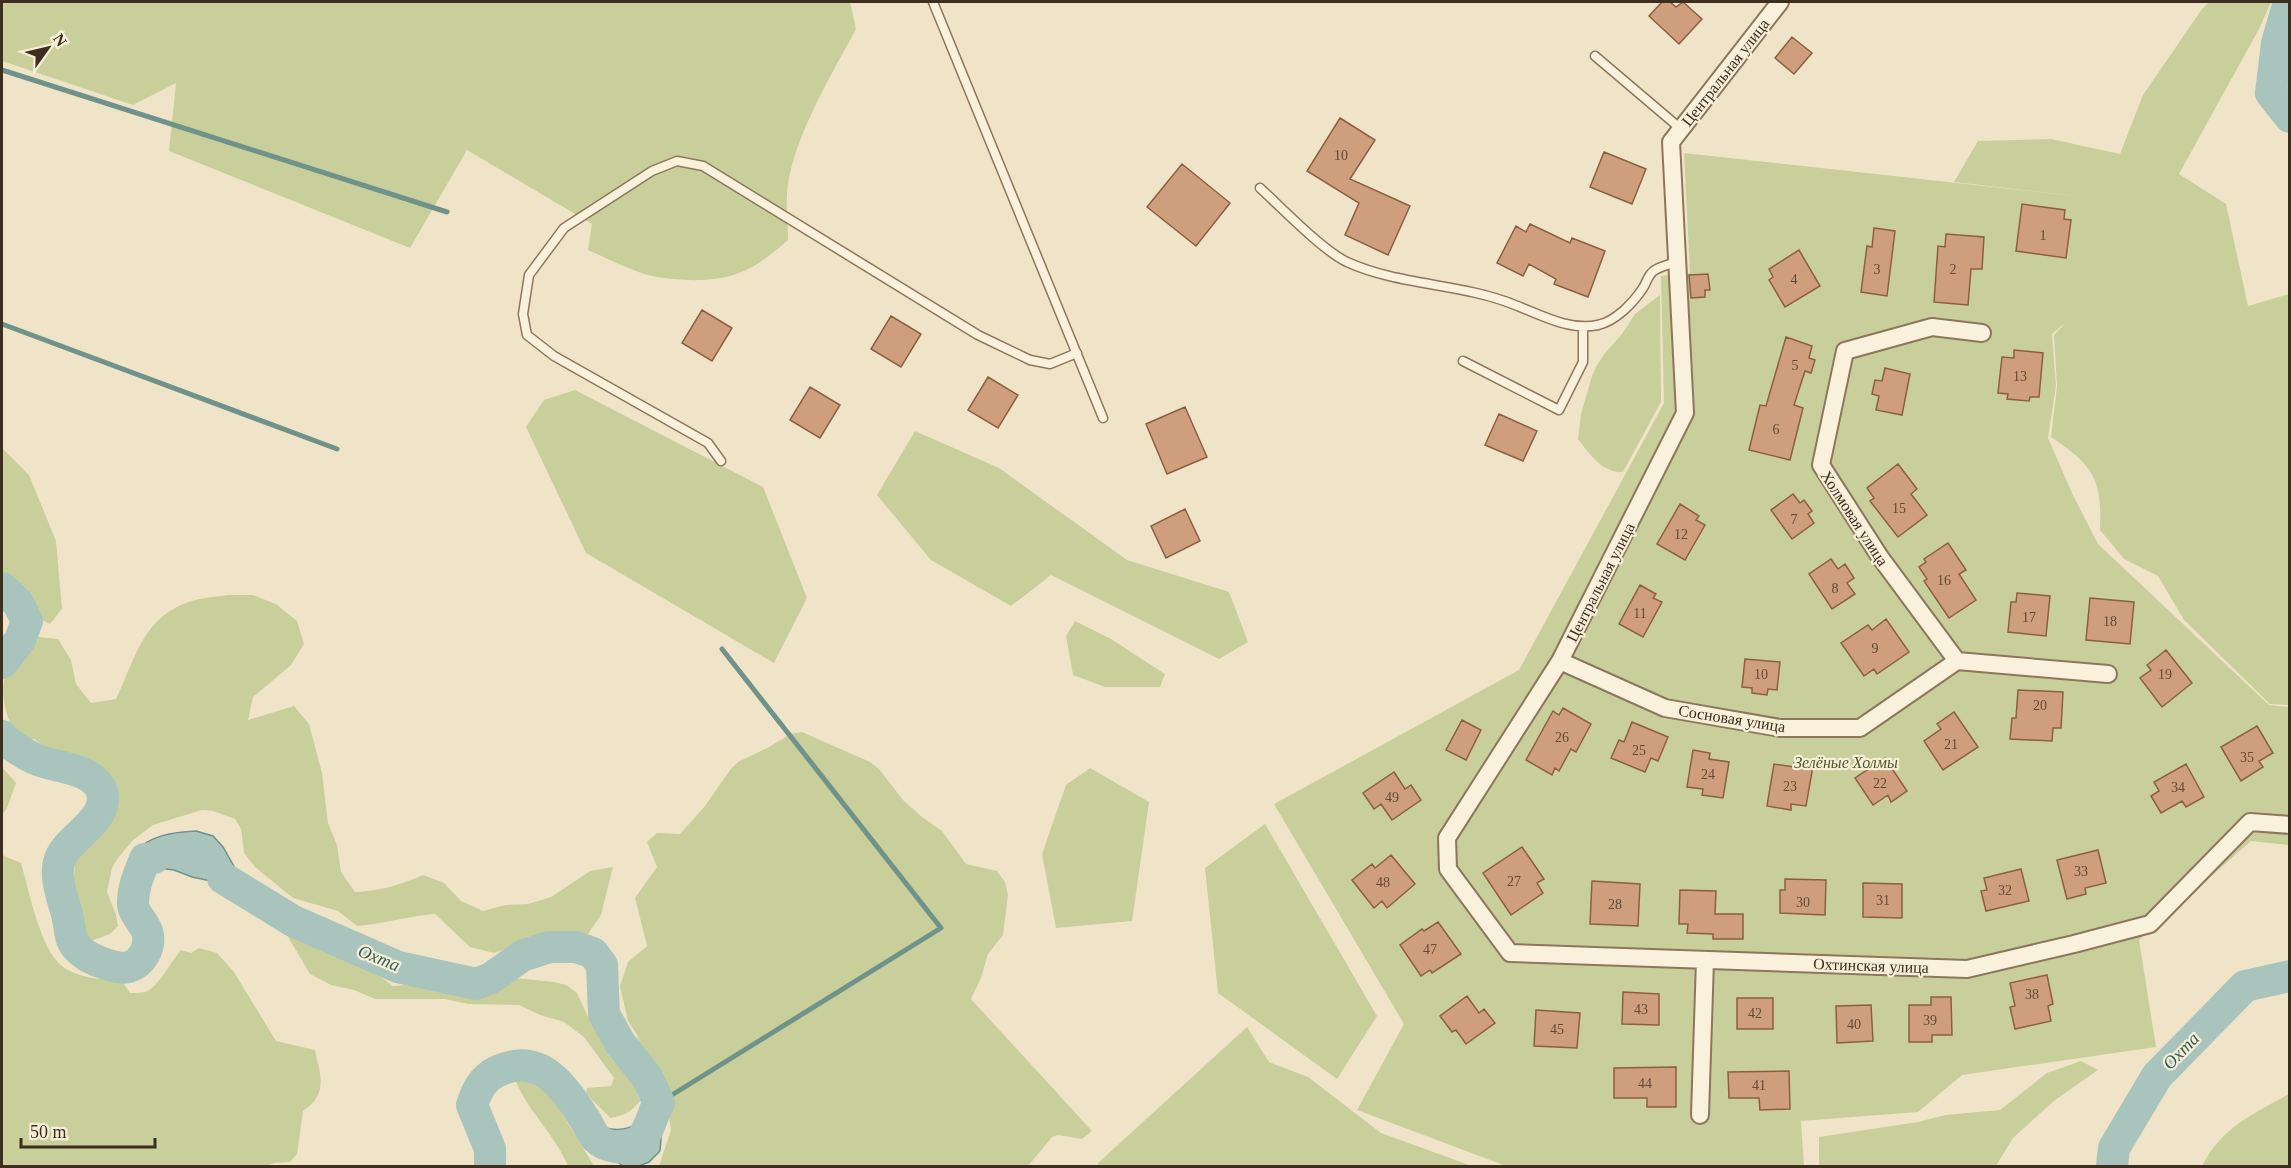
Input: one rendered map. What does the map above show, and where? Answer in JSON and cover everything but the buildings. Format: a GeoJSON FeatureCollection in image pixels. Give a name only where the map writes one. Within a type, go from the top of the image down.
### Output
{"type":"FeatureCollection","features":[{"type":"Feature","properties":{"kind":"street","name":"Центральная улица"},"geometry":{"type":"LineString","coordinates":[[1448,869],[1447,838],[1560,661],[1685,413],[1677,268],[1676,135],[1780,2]]}},
{"type":"Feature","properties":{"kind":"street","name":"Холмовая улица"},"geometry":{"type":"LineString","coordinates":[[1957,661],[1880,557],[1821,465],[1845,351],[1932,327],[1982,333]]}},
{"type":"Feature","properties":{"kind":"street","name":"Сосновая улица"},"geometry":{"type":"LineString","coordinates":[[1560,661],[1665,708],[1780,728],[1860,728],[1957,661]]}},
{"type":"Feature","properties":{"kind":"street"},"geometry":{"type":"LineString","coordinates":[[1957,661],[2108,674]]}},
{"type":"Feature","properties":{"kind":"street","name":"Охтинская улица"},"geometry":{"type":"LineString","coordinates":[[1448,869],[1510,953],[1967,969],[2150,924],[2250,822],[2289,825]]}},
{"type":"Feature","properties":{"kind":"street"},"geometry":{"type":"LineString","coordinates":[[1700,1115],[1704,960]]}},
{"type":"Feature","properties":{"kind":"lane"},"geometry":{"type":"LineString","coordinates":[[933,2],[1103,418]]}},
{"type":"Feature","properties":{"kind":"lane"},"geometry":{"type":"LineString","coordinates":[[1596,56],[1676,135]]}},
{"type":"Feature","properties":{"kind":"lane"},"geometry":{"type":"LineString","coordinates":[[721,461],[708,443],[554,356],[527,335],[524,314],[529,275],[564,228],[652,171],[677,161],[703,166],[978,335],[1009,350],[1030,360],[1050,364],[1077,353]]}},
{"type":"Feature","properties":{"kind":"lane"},"geometry":{"type":"LineString","coordinates":[[1260,188],[1346,262],[1417,282],[1449,286],[1493,297],[1550,320],[1583,327],[1609,321],[1623,311],[1643,288],[1654,270],[1677,268]]}},
{"type":"Feature","properties":{"kind":"lane"},"geometry":{"type":"LineString","coordinates":[[1462,361],[1559,410],[1583,362],[1583,327]]}},
{"type":"Feature","properties":{"kind":"green space"},"geometry":{"type":"Polygon","coordinates":[[[2,2],[850,2],[856,29],[824,88],[796,153],[787,194],[788,240],[759,263],[739,273],[707,280],[685,280],[644,274],[588,250],[592,224],[467,150],[410,248],[169,151],[176,83],[133,105],[2,61],[2,2]]]}},
{"type":"Feature","properties":{"kind":"green space","name":"Зелёные Холмы"},"geometry":{"type":"Polygon","coordinates":[[[2209,2],[2271,2],[2259,29],[2179,174],[2226,204],[2248,306],[2289,294],[2289,705],[2270,704],[2184,620],[2158,576],[2124,559],[2100,530],[2099,498],[2092,475],[2077,457],[2051,437],[2057,386],[2054,335],[2065,323],[2052,334],[2056,386],[2048,438],[2098,544],[2269,705],[2289,707],[2289,845],[2251,841],[2139,940],[2156,1047],[1962,1075],[1918,1112],[1801,1121],[1804,1166],[1506,1166],[1357,1110],[1404,1024],[1274,804],[1519,670],[1664,403],[1661,276],[1690,273],[1684,153],[2094,198],[1954,182],[1978,141],[2051,139],[2120,154],[2143,95],[2209,2]]]}},
{"type":"Feature","properties":{"kind":"green space"},"geometry":{"type":"Polygon","coordinates":[[[1660,295],[1661,402],[1623,472],[1616,472],[1597,462],[1578,439],[1581,414],[1597,365],[1635,314],[1660,295]]]}},
{"type":"Feature","properties":{"kind":"green space"},"geometry":{"type":"Polygon","coordinates":[[[575,390],[763,487],[807,598],[774,663],[586,553],[526,427],[544,400],[575,390]]]}},
{"type":"Feature","properties":{"kind":"green space"},"geometry":{"type":"Polygon","coordinates":[[[915,431],[999,468],[1127,560],[1229,592],[1248,642],[1219,659],[1051,575],[1011,606],[931,560],[877,495],[915,431]]]}},
{"type":"Feature","properties":{"kind":"green space"},"geometry":{"type":"Polygon","coordinates":[[[2,448],[29,475],[56,541],[62,609],[50,624],[36,617],[2,576],[2,448]]]}},
{"type":"Feature","properties":{"kind":"green space"},"geometry":{"type":"Polygon","coordinates":[[[228,595],[253,595],[276,604],[297,621],[304,644],[291,665],[253,697],[248,720],[294,706],[309,724],[322,773],[328,823],[337,845],[341,872],[355,892],[390,887],[423,875],[444,883],[461,901],[483,911],[505,905],[528,904],[551,897],[590,871],[613,867],[601,915],[588,934],[562,931],[494,953],[470,947],[435,914],[357,926],[338,911],[293,898],[255,867],[244,853],[241,829],[235,819],[213,811],[202,810],[153,825],[133,840],[112,868],[107,892],[118,926],[110,934],[88,942],[82,932],[78,908],[73,897],[75,861],[79,850],[115,801],[114,784],[108,775],[95,764],[79,756],[54,753],[34,739],[22,739],[16,733],[8,718],[4,701],[5,675],[26,647],[31,636],[58,639],[71,660],[76,684],[91,703],[116,699],[140,644],[157,621],[188,602],[228,595]]]}},
{"type":"Feature","properties":{"kind":"green space"},"geometry":{"type":"Polygon","coordinates":[[[1075,621],[1111,639],[1165,674],[1160,687],[1105,687],[1073,675],[1066,636],[1075,621]]]}},
{"type":"Feature","properties":{"kind":"green space"},"geometry":{"type":"Polygon","coordinates":[[[802,732],[870,762],[879,769],[903,800],[942,831],[966,864],[997,871],[1005,882],[1008,895],[1003,935],[988,954],[981,978],[971,999],[1092,1131],[1082,1139],[1058,1135],[1052,1137],[1028,1166],[659,1166],[671,1130],[666,1096],[647,1066],[637,1035],[628,1021],[620,986],[628,962],[647,946],[635,898],[657,867],[647,842],[657,833],[680,834],[705,806],[738,762],[790,734],[802,732]]]}},
{"type":"Feature","properties":{"kind":"green space"},"geometry":{"type":"Polygon","coordinates":[[[2,767],[16,783],[2,815],[2,767]]]}},
{"type":"Feature","properties":{"kind":"green space"},"geometry":{"type":"Polygon","coordinates":[[[1090,768],[1149,802],[1132,921],[1056,928],[1042,854],[1066,785],[1090,768]]]}},
{"type":"Feature","properties":{"kind":"green space"},"geometry":{"type":"Polygon","coordinates":[[[1265,824],[1377,1016],[1337,1079],[1218,993],[1205,868],[1265,824]]]}},
{"type":"Feature","properties":{"kind":"green space"},"geometry":{"type":"Polygon","coordinates":[[[2,852],[4,856],[21,863],[47,947],[54,958],[68,970],[90,978],[121,980],[130,993],[142,993],[155,985],[181,950],[191,953],[199,948],[217,953],[234,972],[276,1041],[315,1050],[321,1083],[320,1090],[317,1097],[303,1111],[297,1154],[290,1162],[267,1166],[2,1166],[2,852]]]}},
{"type":"Feature","properties":{"kind":"green space"},"geometry":{"type":"Polygon","coordinates":[[[284,930],[354,961],[393,986],[418,984],[486,988],[495,980],[506,977],[566,985],[577,993],[588,1017],[610,1044],[631,1077],[640,1101],[627,1113],[610,1118],[594,1102],[586,1092],[587,1088],[611,1086],[614,1078],[584,1037],[564,1022],[540,1015],[519,1005],[468,1004],[445,999],[375,999],[354,990],[331,985],[310,974],[284,930]]]}},
{"type":"Feature","properties":{"kind":"green space"},"geometry":{"type":"Polygon","coordinates":[[[1247,1027],[1269,1062],[1308,1077],[1381,1133],[1472,1166],[1098,1166],[1098,1163],[1247,1027]]]}},
{"type":"Feature","properties":{"kind":"green space"},"geometry":{"type":"Polygon","coordinates":[[[2081,1061],[2098,1070],[2055,1100],[2013,1138],[1996,1166],[1819,1166],[1819,1137],[1918,1122],[1945,1115],[2000,1110],[2047,1073],[2081,1061]]]}},
{"type":"Feature","properties":{"kind":"green space"},"geometry":{"type":"Polygon","coordinates":[[[521,1069],[533,1073],[552,1087],[558,1097],[559,1109],[594,1166],[568,1166],[556,1143],[520,1091],[515,1079],[521,1069]]]}},
{"type":"Feature","properties":{"kind":"green space"},"geometry":{"type":"Polygon","coordinates":[[[2289,1094],[2289,1166],[2202,1166],[2228,1132],[2239,1123],[2289,1094]]]}},
{"type":"Feature","properties":{"kind":"water"},"geometry":{"type":"Polygon","coordinates":[[[196,831],[213,836],[223,847],[239,875],[259,901],[247,901],[211,881],[174,870],[158,868],[143,877],[133,889],[127,876],[133,855],[140,847],[154,838],[179,832],[196,831]]]}},
{"type":"Feature","properties":{"kind":"water"},"geometry":{"type":"Polygon","coordinates":[[[655,1091],[661,1113],[660,1151],[649,1162],[639,1166],[623,1166],[597,1146],[584,1118],[604,1128],[619,1129],[633,1126],[645,1115],[655,1091]]]}},
{"type":"Feature","properties":{"kind":"waterway","name":"Охта"},"geometry":{"type":"LineString","coordinates":[[2289,2],[2277,43],[2271,93],[2290,117]]}},
{"type":"Feature","properties":{"kind":"waterway"},"geometry":{"type":"LineString","coordinates":[[2,70],[447,212]]}},
{"type":"Feature","properties":{"kind":"waterway"},"geometry":{"type":"LineString","coordinates":[[2,324],[337,449]]}},
{"type":"Feature","properties":{"kind":"waterway","name":"Охта"},"geometry":{"type":"LineString","coordinates":[[2,588],[18,603],[27,621],[20,640],[2,663]]}},
{"type":"Feature","properties":{"kind":"waterway"},"geometry":{"type":"LineString","coordinates":[[659,1103],[941,928],[722,649]]}},
{"type":"Feature","properties":{"kind":"waterway","name":"Охта"},"geometry":{"type":"LineString","coordinates":[[2,736],[21,752],[35,759],[82,773],[91,778],[102,792],[103,802],[100,811],[64,851],[58,867],[59,885],[71,935],[76,946],[89,957],[120,967],[129,967],[141,959],[148,945],[148,935],[135,911],[133,897],[145,859],[154,858]]}},
{"type":"Feature","properties":{"kind":"waterway","name":"Охта"},"geometry":{"type":"LineString","coordinates":[[223,878],[293,921],[398,967],[476,984],[491,978],[522,956],[549,947],[576,947],[593,953],[602,965],[604,1014],[620,1043],[647,1077],[659,1103],[646,1132],[639,1142],[630,1147],[604,1144],[596,1138],[569,1096],[551,1077],[530,1066],[503,1069],[487,1078],[472,1105],[490,1149],[490,1166]]}},
{"type":"Feature","properties":{"kind":"waterway","name":"Охта"},"geometry":{"type":"LineString","coordinates":[[2112,1166],[2114,1148],[2157,1076],[2245,986],[2290,976]]}}]}
